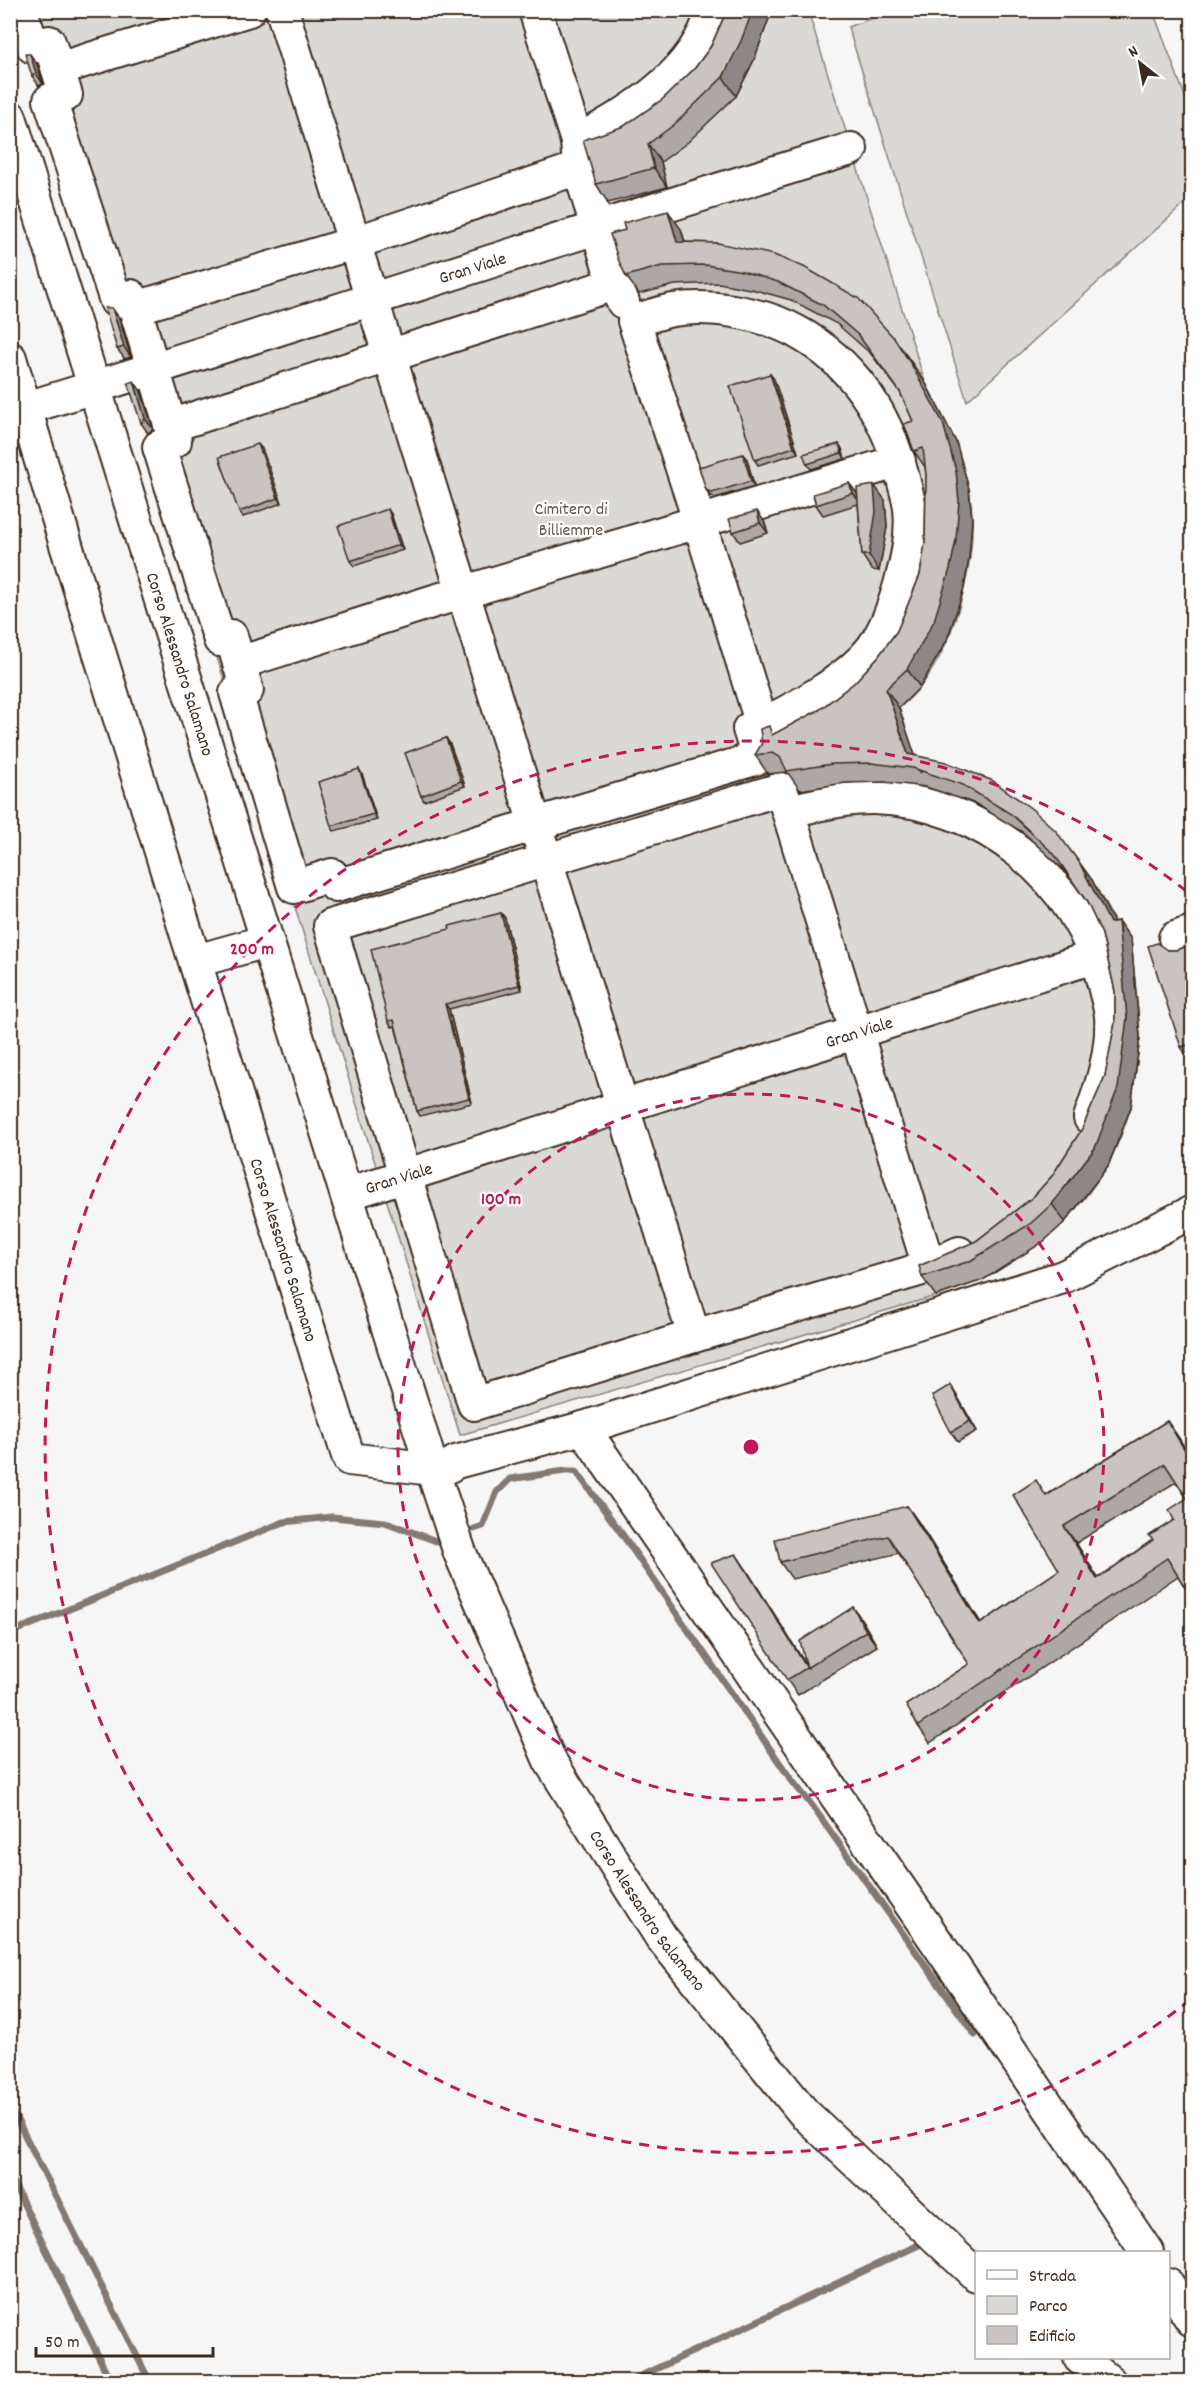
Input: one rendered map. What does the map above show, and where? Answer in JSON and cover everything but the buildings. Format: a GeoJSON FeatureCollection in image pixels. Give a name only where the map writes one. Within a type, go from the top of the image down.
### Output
{"type":"FeatureCollection","features":[{"type":"Feature","properties":{"kind":"street"},"geometry":{"type":"LineString","coordinates":[[21,10],[33,47],[49,42],[58,69],[66,95],[50,100],[116,301],[131,296],[175,441],[159,447],[220,640],[231,636],[247,690],[236,693],[294,887],[332,875],[336,886],[541,838],[781,789],[929,1267]]}},
{"type":"Feature","properties":{"kind":"street"},"geometry":{"type":"LineString","coordinates":[[58,69],[249,10]]}},
{"type":"Feature","properties":{"kind":"street"},"geometry":{"type":"LineString","coordinates":[[282,10],[694,1336]]}},
{"type":"Feature","properties":{"kind":"street"},"geometry":{"type":"LineString","coordinates":[[535,10],[614,284],[634,321],[762,725]]}},
{"type":"Feature","properties":{"kind":"street"},"geometry":{"type":"LineString","coordinates":[[135,309],[354,243],[578,154],[643,103],[678,70],[709,25],[713,10]]}},
{"type":"Feature","properties":{"kind":"street","name":"Corso Alessandro Salamano"},"geometry":{"type":"LineString","coordinates":[[10,117],[433,1472],[460,1553],[550,1761],[661,1937],[804,2114],[975,2274]]}},
{"type":"Feature","properties":{"kind":"street","name":"Gran Viale"},"geometry":{"type":"LineString","coordinates":[[94,387],[597,226],[851,148]]}},
{"type":"Feature","properties":{"kind":"street"},"geometry":{"type":"LineString","coordinates":[[170,426],[614,284]]}},
{"type":"Feature","properties":{"kind":"street"},"geometry":{"type":"LineString","coordinates":[[634,321],[672,310],[699,309],[764,319],[796,332],[829,354],[861,386],[884,422],[898,461],[910,510],[909,555],[894,608],[873,648],[841,677],[804,703],[762,725],[749,729],[758,758],[541,838],[330,926],[474,1404],[929,1267],[980,1244]]}},
{"type":"Feature","properties":{"kind":"street","name":"Corso Alessandro Salamano"},"geometry":{"type":"LineString","coordinates":[[10,358],[18,409],[70,559],[349,1459],[433,1472]]}},
{"type":"Feature","properties":{"kind":"street"},"geometry":{"type":"LineString","coordinates":[[18,409],[94,387]]}},
{"type":"Feature","properties":{"kind":"street"},"geometry":{"type":"LineString","coordinates":[[239,663],[898,461]]}},
{"type":"Feature","properties":{"kind":"street"},"geometry":{"type":"LineString","coordinates":[[788,811],[837,801],[873,798],[911,803],[944,811],[982,827],[1021,852],[1052,881],[1080,924],[1097,956],[1111,1015],[1107,1069],[1090,1119],[1076,1146]]}},
{"type":"Feature","properties":{"kind":"street"},"geometry":{"type":"LineString","coordinates":[[196,961],[267,941]]}},
{"type":"Feature","properties":{"kind":"street","name":"Gran Viale"},"geometry":{"type":"LineString","coordinates":[[347,1194],[1097,956]]}},
{"type":"Feature","properties":{"kind":"street"},"geometry":{"type":"LineString","coordinates":[[433,1472],[456,1462],[583,1428],[1063,1278],[1192,1212]]}},
{"type":"Feature","properties":{"kind":"street"},"geometry":{"type":"LineString","coordinates":[[583,1428],[951,1963],[1146,2251]]}},
{"type":"Feature","properties":{"kind":"street"},"geometry":{"type":"LineString","coordinates":[[1170,2288],[1192,2320]]}},
{"type":"Feature","properties":{"kind":"street"},"geometry":{"type":"LineString","coordinates":[[1081,2359],[1110,2382]]}},
{"type":"Feature","properties":{"kind":"green space"},"geometry":{"type":"Polygon","coordinates":[[[894,10],[1153,11],[1192,115],[1192,197],[967,401],[848,27],[894,10]]]}},
{"type":"Feature","properties":{"kind":"green space","name":"Cimitero di Billiemme"},"geometry":{"type":"Polygon","coordinates":[[[15,11],[808,11],[925,382],[960,459],[972,511],[969,563],[956,617],[934,666],[918,689],[898,709],[921,773],[1069,849],[1092,880],[1115,922],[1138,1009],[1140,1037],[1131,1107],[1121,1136],[1108,1166],[1087,1195],[1065,1222],[1043,1242],[983,1280],[936,1296],[460,1435],[15,11]]]}},
{"type":"Feature","properties":{"kind":"waterway"},"geometry":{"type":"LineString","coordinates":[[474,1529],[483,1526],[497,1492],[510,1479],[576,1471],[790,1778],[975,2035]]}},
{"type":"Feature","properties":{"kind":"waterway"},"geometry":{"type":"LineString","coordinates":[[10,1633],[284,1522],[332,1517],[385,1522],[436,1541]]}},
{"type":"Feature","properties":{"kind":"waterway"},"geometry":{"type":"LineString","coordinates":[[10,2106],[150,2382]]}},
{"type":"Feature","properties":{"kind":"waterway"},"geometry":{"type":"LineString","coordinates":[[10,2176],[111,2382]]}},
{"type":"Feature","properties":{"kind":"waterway"},"geometry":{"type":"LineString","coordinates":[[628,2382],[925,2242]]}}]}
